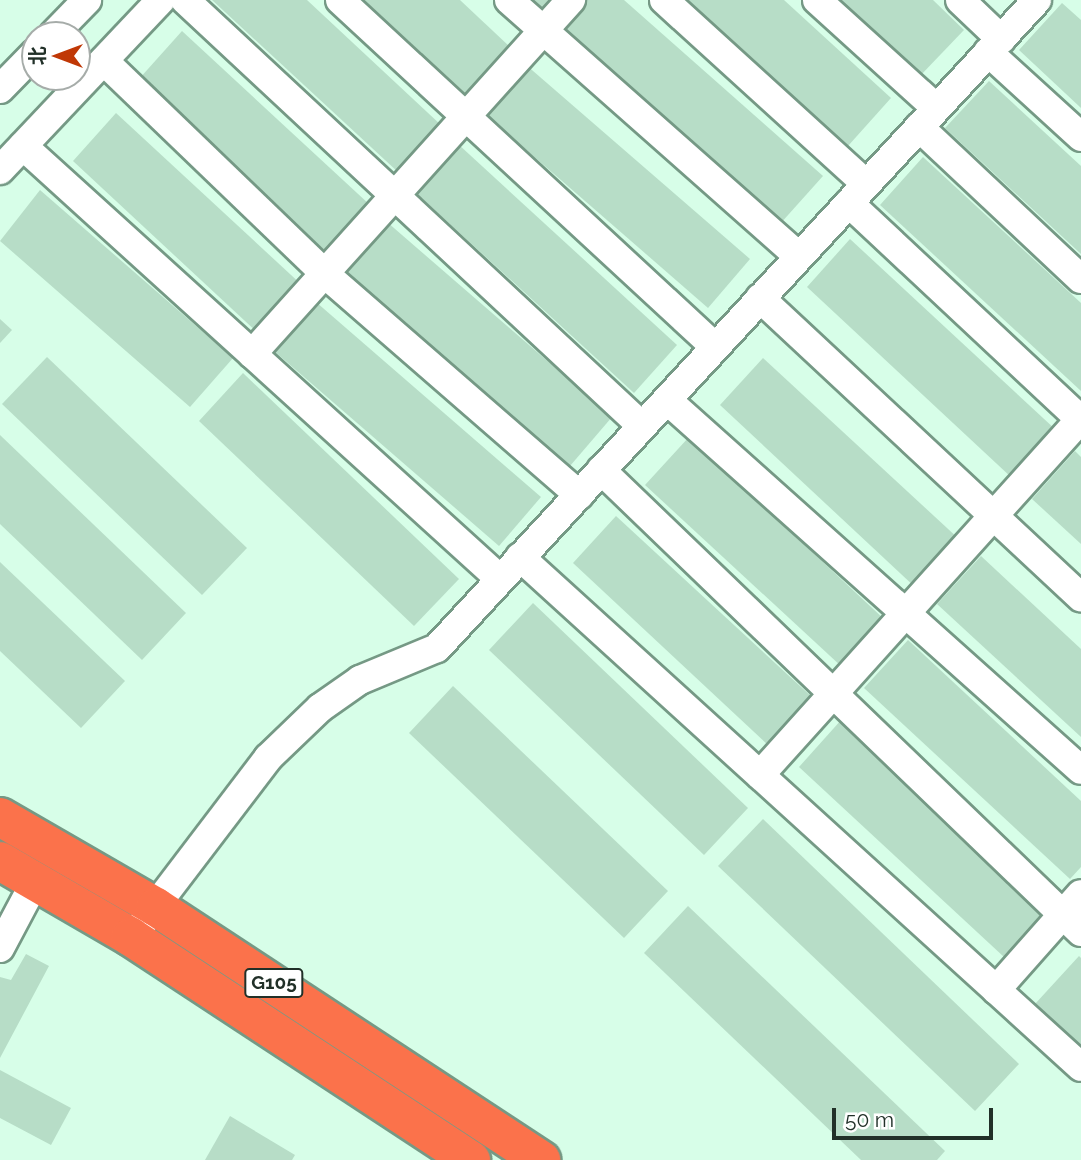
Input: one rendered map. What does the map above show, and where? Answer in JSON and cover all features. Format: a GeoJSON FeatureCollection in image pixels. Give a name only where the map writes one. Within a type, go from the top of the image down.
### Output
{"type":"FeatureCollection","features":[{"type":"Feature","properties":{"kind":"highway","name":"G105"},"geometry":{"type":"LineString","coordinates":[[0,817],[156,907],[541,1160]]}},
{"type":"Feature","properties":{"kind":"highway","name":"G105"},"geometry":{"type":"LineString","coordinates":[[0,861],[131,937],[471,1160]]}},
{"type":"Feature","properties":{"kind":"street"},"geometry":{"type":"LineString","coordinates":[[67,21],[87,0]]}},
{"type":"Feature","properties":{"kind":"street"},"geometry":{"type":"LineString","coordinates":[[0,170],[161,0]]}},
{"type":"Feature","properties":{"kind":"street"},"geometry":{"type":"LineString","coordinates":[[185,0],[642,426]]}},
{"type":"Feature","properties":{"kind":"street"},"geometry":{"type":"LineString","coordinates":[[340,0],[715,346]]}},
{"type":"Feature","properties":{"kind":"street"},"geometry":{"type":"LineString","coordinates":[[509,0],[799,257]]}},
{"type":"Feature","properties":{"kind":"street"},"geometry":{"type":"LineString","coordinates":[[252,354],[571,0]]}},
{"type":"Feature","properties":{"kind":"street"},"geometry":{"type":"LineString","coordinates":[[664,0],[1081,419],[760,775]]}},
{"type":"Feature","properties":{"kind":"street"},"geometry":{"type":"LineString","coordinates":[[817,0],[1081,279]]}},
{"type":"Feature","properties":{"kind":"street"},"geometry":{"type":"LineString","coordinates":[[960,0],[995,45],[1081,137]]}},
{"type":"Feature","properties":{"kind":"street"},"geometry":{"type":"LineString","coordinates":[[131,937],[268,758],[320,708],[360,680],[437,648],[1037,0]]}},
{"type":"Feature","properties":{"kind":"street"},"geometry":{"type":"LineString","coordinates":[[104,61],[325,274],[579,495]]}},
{"type":"Feature","properties":{"kind":"street"},"geometry":{"type":"LineString","coordinates":[[0,89],[21,67]]}},
{"type":"Feature","properties":{"kind":"street"},"geometry":{"type":"LineString","coordinates":[[23,146],[500,579]]}},
{"type":"Feature","properties":{"kind":"street"},"geometry":{"type":"LineString","coordinates":[[760,298],[1081,597]]}},
{"type":"Feature","properties":{"kind":"street"},"geometry":{"type":"LineString","coordinates":[[667,400],[1081,770]]}},
{"type":"Feature","properties":{"kind":"street"},"geometry":{"type":"LineString","coordinates":[[601,470],[833,693],[1075,913],[996,990]]}},
{"type":"Feature","properties":{"kind":"street"},"geometry":{"type":"LineString","coordinates":[[520,557],[1081,1068]]}},
{"type":"Feature","properties":{"kind":"street"},"geometry":{"type":"LineString","coordinates":[[0,948],[36,880]]}},
{"type":"Feature","properties":{"kind":"building"},"geometry":{"type":"Polygon","coordinates":[[[212,0],[307,0],[442,126],[399,173],[212,0]]]}},
{"type":"Feature","properties":{"kind":"building"},"geometry":{"type":"Polygon","coordinates":[[[364,0],[460,0],[511,48],[468,96],[364,0]]]}},
{"type":"Feature","properties":{"kind":"building"},"geometry":{"type":"Polygon","coordinates":[[[529,0],[550,0],[541,11],[529,0]]]}},
{"type":"Feature","properties":{"kind":"building"},"geometry":{"type":"Polygon","coordinates":[[[581,0],[624,0],[823,176],[780,224],[557,27],[581,0]]]}},
{"type":"Feature","properties":{"kind":"building"},"geometry":{"type":"Polygon","coordinates":[[[688,0],[784,0],[891,98],[848,146],[688,0]]]}},
{"type":"Feature","properties":{"kind":"building"},"geometry":{"type":"Polygon","coordinates":[[[840,0],[933,0],[964,30],[919,77],[840,0]]]}},
{"type":"Feature","properties":{"kind":"building"},"geometry":{"type":"Polygon","coordinates":[[[1062,3],[1081,20],[1081,108],[1019,50],[1062,3]]]}},
{"type":"Feature","properties":{"kind":"building"},"geometry":{"type":"Polygon","coordinates":[[[182,31],[370,205],[326,252],[139,79],[182,31]]]}},
{"type":"Feature","properties":{"kind":"building"},"geometry":{"type":"Polygon","coordinates":[[[525,64],[750,259],[708,308],[484,113],[525,64]]]}},
{"type":"Feature","properties":{"kind":"building"},"geometry":{"type":"Polygon","coordinates":[[[989,81],[1081,166],[1081,254],[945,128],[989,81]]]}},
{"type":"Feature","properties":{"kind":"building"},"geometry":{"type":"Polygon","coordinates":[[[116,113],[304,287],[260,335],[73,161],[116,113]]]}},
{"type":"Feature","properties":{"kind":"building"},"geometry":{"type":"Polygon","coordinates":[[[458,144],[677,345],[634,393],[415,192],[458,144]]]}},
{"type":"Feature","properties":{"kind":"building"},"geometry":{"type":"Polygon","coordinates":[[[923,157],[1081,303],[1081,391],[880,205],[923,157]]]}},
{"type":"Feature","properties":{"kind":"building"},"geometry":{"type":"Polygon","coordinates":[[[40,190],[233,358],[190,407],[0,241],[40,190]]]}},
{"type":"Feature","properties":{"kind":"building"},"geometry":{"type":"Polygon","coordinates":[[[387,222],[612,417],[570,466],[346,271],[387,222]]]}},
{"type":"Feature","properties":{"kind":"building"},"geometry":{"type":"Polygon","coordinates":[[[850,239],[1056,430],[1012,478],[807,287],[850,239]]]}},
{"type":"Feature","properties":{"kind":"building"},"geometry":{"type":"Polygon","coordinates":[[[316,302],[541,497],[499,546],[274,351],[316,302]]]}},
{"type":"Feature","properties":{"kind":"building"},"geometry":{"type":"Polygon","coordinates":[[[0,319],[12,330],[0,343],[0,319]]]}},
{"type":"Feature","properties":{"kind":"building"},"geometry":{"type":"Polygon","coordinates":[[[47,357],[247,548],[202,595],[2,404],[47,357]]]}},
{"type":"Feature","properties":{"kind":"building"},"geometry":{"type":"Polygon","coordinates":[[[763,358],[960,540],[916,588],[720,405],[763,358]]]}},
{"type":"Feature","properties":{"kind":"building"},"geometry":{"type":"Polygon","coordinates":[[[243,373],[459,579],[414,626],[199,421],[243,373]]]}},
{"type":"Feature","properties":{"kind":"building"},"geometry":{"type":"Polygon","coordinates":[[[0,435],[186,613],[142,660],[0,524],[0,435]]]}},
{"type":"Feature","properties":{"kind":"building"},"geometry":{"type":"Polygon","coordinates":[[[689,437],[885,620],[842,667],[645,485],[689,437]]]}},
{"type":"Feature","properties":{"kind":"building"},"geometry":{"type":"Polygon","coordinates":[[[1075,451],[1081,457],[1081,544],[1032,499],[1075,451]]]}},
{"type":"Feature","properties":{"kind":"building"},"geometry":{"type":"Polygon","coordinates":[[[616,516],[813,698],[769,746],[573,563],[616,516]]]}},
{"type":"Feature","properties":{"kind":"building"},"geometry":{"type":"Polygon","coordinates":[[[981,556],[1081,649],[1081,737],[937,604],[981,556]]]}},
{"type":"Feature","properties":{"kind":"building"},"geometry":{"type":"Polygon","coordinates":[[[0,562],[125,681],[81,728],[0,651],[0,562]]]}},
{"type":"Feature","properties":{"kind":"building"},"geometry":{"type":"Polygon","coordinates":[[[533,603],[748,808],[704,855],[489,650],[533,603]]]}},
{"type":"Feature","properties":{"kind":"building"},"geometry":{"type":"Polygon","coordinates":[[[908,640],[1081,801],[1081,867],[1070,879],[864,688],[908,640]]]}},
{"type":"Feature","properties":{"kind":"building"},"geometry":{"type":"Polygon","coordinates":[[[453,686],[668,891],[624,938],[409,733],[453,686]]]}},
{"type":"Feature","properties":{"kind":"building"},"geometry":{"type":"Polygon","coordinates":[[[842,719],[1048,910],[1004,957],[799,767],[842,719]]]}},
{"type":"Feature","properties":{"kind":"building"},"geometry":{"type":"Polygon","coordinates":[[[763,819],[1019,1064],[975,1111],[718,866],[763,819]]]}},
{"type":"Feature","properties":{"kind":"building"},"geometry":{"type":"Polygon","coordinates":[[[688,906],[945,1151],[937,1160],[861,1160],[644,953],[688,906]]]}},
{"type":"Feature","properties":{"kind":"building"},"geometry":{"type":"Polygon","coordinates":[[[26,954],[49,966],[0,1058],[0,977],[11,980],[26,954]]]}},
{"type":"Feature","properties":{"kind":"building"},"geometry":{"type":"Polygon","coordinates":[[[1079,956],[1081,958],[1081,1046],[1035,1004],[1079,956]]]}},
{"type":"Feature","properties":{"kind":"building"},"geometry":{"type":"Polygon","coordinates":[[[0,1070],[71,1108],[51,1145],[0,1118],[0,1070]]]}},
{"type":"Feature","properties":{"kind":"building"},"geometry":{"type":"Polygon","coordinates":[[[230,1116],[295,1155],[292,1160],[205,1160],[230,1116]]]}}]}
